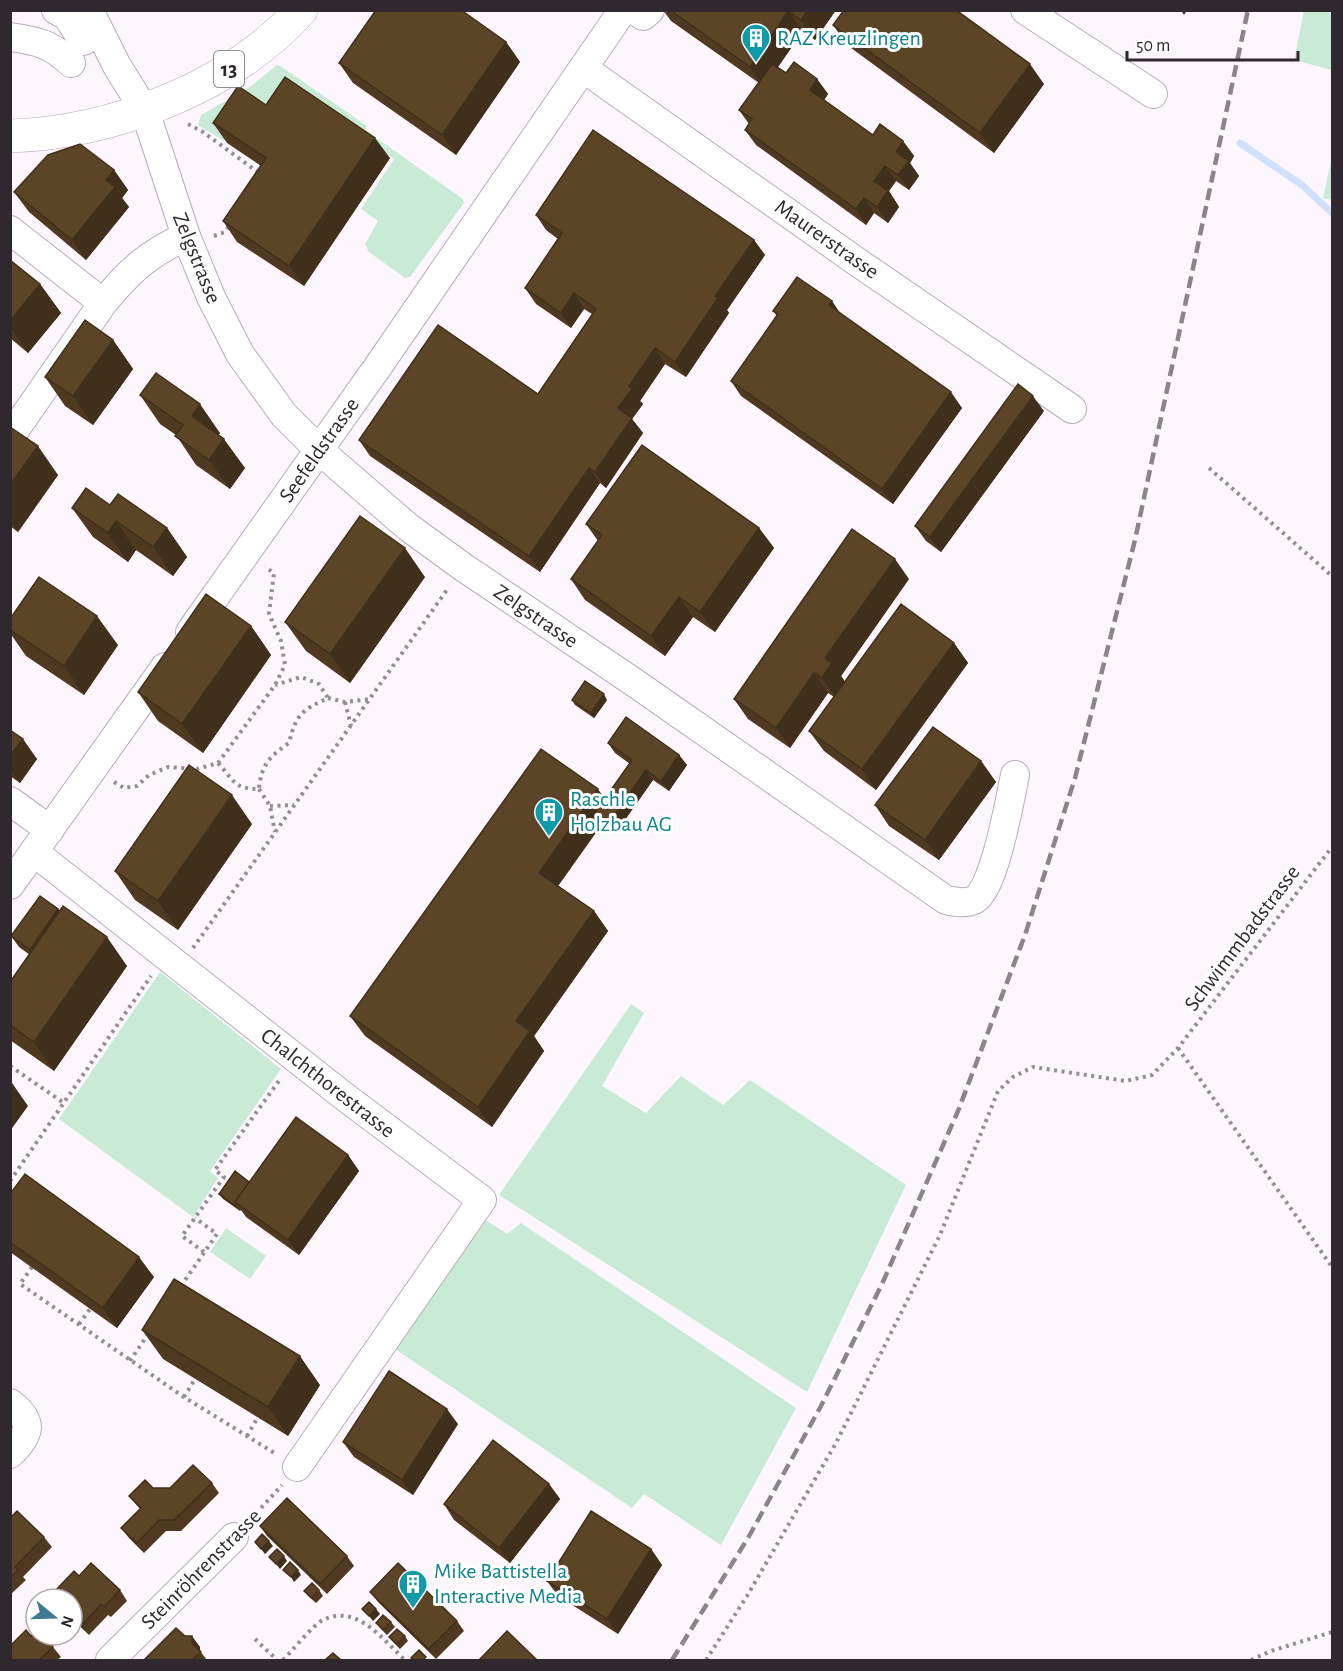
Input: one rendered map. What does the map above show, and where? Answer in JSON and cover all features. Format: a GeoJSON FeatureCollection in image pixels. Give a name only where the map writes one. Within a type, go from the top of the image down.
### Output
{"type":"FeatureCollection","features":[{"type":"Feature","properties":{"kind":"main road","name":"13"},"geometry":{"type":"LineString","coordinates":[[10,136],[57,133],[93,126],[145,111],[235,66],[300,10]]}},
{"type":"Feature","properties":{"kind":"street"},"geometry":{"type":"LineString","coordinates":[[56,10],[67,16],[83,41],[94,21]]}},
{"type":"Feature","properties":{"kind":"street","name":"Seefeldstrasse"},"geometry":{"type":"LineString","coordinates":[[10,885],[319,450],[623,10]]}},
{"type":"Feature","properties":{"kind":"street"},"geometry":{"type":"LineString","coordinates":[[635,10],[644,16],[650,10]]}},
{"type":"Feature","properties":{"kind":"street"},"geometry":{"type":"LineString","coordinates":[[1024,10],[1153,93]]}},
{"type":"Feature","properties":{"kind":"street","name":"Zelgstrasse"},"geometry":{"type":"LineString","coordinates":[[94,21],[117,66],[145,111],[197,237],[211,297],[240,354],[284,415],[319,450],[408,527],[946,900],[962,903],[976,899],[984,889],[992,873],[1016,776]]}},
{"type":"Feature","properties":{"kind":"street"},"geometry":{"type":"LineString","coordinates":[[10,37],[37,41],[57,50],[71,63]]}},
{"type":"Feature","properties":{"kind":"street","name":"Maurerstrasse"},"geometry":{"type":"LineString","coordinates":[[583,68],[853,259],[1020,388],[1072,409]]}},
{"type":"Feature","properties":{"kind":"street"},"geometry":{"type":"LineString","coordinates":[[10,230],[103,303]]}},
{"type":"Feature","properties":{"kind":"street"},"geometry":{"type":"LineString","coordinates":[[10,437],[120,282],[156,250],[197,237]]}},
{"type":"Feature","properties":{"kind":"street","name":"Chalchthorestrasse"},"geometry":{"type":"LineString","coordinates":[[10,801],[42,841],[173,960],[482,1200],[289,1476]]}},
{"type":"Feature","properties":{"kind":"street"},"geometry":{"type":"LineString","coordinates":[[10,1402],[23,1412],[27,1419],[27,1427],[22,1443],[10,1454]]}},
{"type":"Feature","properties":{"kind":"street","name":"Steinröhrenstrasse"},"geometry":{"type":"LineString","coordinates":[[110,1660],[234,1537]]}},
{"type":"Feature","properties":{"kind":"path"},"geometry":{"type":"LineString","coordinates":[[188,124],[203,132],[265,177]]}},
{"type":"Feature","properties":{"kind":"path"},"geometry":{"type":"LineString","coordinates":[[197,237],[225,232],[231,223]]}},
{"type":"Feature","properties":{"kind":"path"},"geometry":{"type":"LineString","coordinates":[[1209,468],[1332,576]]}},
{"type":"Feature","properties":{"kind":"path"},"geometry":{"type":"LineString","coordinates":[[94,768],[124,788],[137,786],[149,776],[168,766],[197,769],[218,763],[274,685],[285,665],[281,641],[269,614],[274,573],[246,553]]}},
{"type":"Feature","properties":{"kind":"path"},"geometry":{"type":"LineString","coordinates":[[10,1181],[64,1103],[173,960],[275,833],[463,567]]}},
{"type":"Feature","properties":{"kind":"path"},"geometry":{"type":"LineString","coordinates":[[274,685],[301,677],[319,684],[328,698]]}},
{"type":"Feature","properties":{"kind":"path"},"geometry":{"type":"LineString","coordinates":[[275,833],[270,806],[259,789],[260,773],[274,754],[289,743],[293,724],[306,709],[328,698],[345,702],[370,699]]}},
{"type":"Feature","properties":{"kind":"path"},"geometry":{"type":"LineString","coordinates":[[345,702],[351,726]]}},
{"type":"Feature","properties":{"kind":"path"},"geometry":{"type":"LineString","coordinates":[[218,763],[233,783],[244,789],[259,789]]}},
{"type":"Feature","properties":{"kind":"path"},"geometry":{"type":"LineString","coordinates":[[270,806],[294,805]]}},
{"type":"Feature","properties":{"kind":"path","name":"Schwimmbadstrasse"},"geometry":{"type":"LineString","coordinates":[[706,1660],[747,1596],[836,1443],[940,1235],[998,1091],[1013,1077],[1034,1067],[1126,1081],[1152,1075],[1179,1048],[1332,847]]}},
{"type":"Feature","properties":{"kind":"path"},"geometry":{"type":"LineString","coordinates":[[1179,1048],[1332,1267]]}},
{"type":"Feature","properties":{"kind":"path"},"geometry":{"type":"LineString","coordinates":[[204,1252],[182,1236],[224,1177],[215,1170],[295,1057]]}},
{"type":"Feature","properties":{"kind":"path"},"geometry":{"type":"LineString","coordinates":[[10,1066],[64,1103]]}},
{"type":"Feature","properties":{"kind":"path"},"geometry":{"type":"LineString","coordinates":[[177,1292],[217,1234],[195,1218]]}},
{"type":"Feature","properties":{"kind":"path"},"geometry":{"type":"LineString","coordinates":[[32,1267],[20,1284],[130,1361],[247,1436],[289,1476]]}},
{"type":"Feature","properties":{"kind":"path"},"geometry":{"type":"LineString","coordinates":[[79,1324],[90,1309]]}},
{"type":"Feature","properties":{"kind":"path"},"geometry":{"type":"LineString","coordinates":[[130,1361],[150,1331]]}},
{"type":"Feature","properties":{"kind":"path"},"geometry":{"type":"LineString","coordinates":[[184,1396],[195,1379]]}},
{"type":"Feature","properties":{"kind":"path"},"geometry":{"type":"LineString","coordinates":[[247,1436],[258,1418]]}},
{"type":"Feature","properties":{"kind":"path","name":"Steinröhrenstrasse"},"geometry":{"type":"LineString","coordinates":[[234,1537],[289,1476]]}},
{"type":"Feature","properties":{"kind":"path"},"geometry":{"type":"LineString","coordinates":[[283,1660],[322,1620],[343,1616],[362,1620],[405,1660]]}},
{"type":"Feature","properties":{"kind":"path"},"geometry":{"type":"LineString","coordinates":[[1251,1660],[1271,1651],[1332,1632]]}},
{"type":"Feature","properties":{"kind":"path"},"geometry":{"type":"LineString","coordinates":[[255,1639],[277,1660]]}},
{"type":"Feature","properties":{"kind":"green space"},"geometry":{"type":"Polygon","coordinates":[[[1304,11],[1332,11],[1332,70],[1294,60],[1304,11]]]}},
{"type":"Feature","properties":{"kind":"green space"},"geometry":{"type":"Polygon","coordinates":[[[277,65],[367,126],[365,130],[463,199],[464,203],[410,277],[405,278],[369,252],[365,244],[378,221],[361,209],[394,159],[302,91],[280,122],[251,103],[224,141],[198,125],[201,115],[251,86],[277,65]]]}},
{"type":"Feature","properties":{"kind":"green space"},"geometry":{"type":"Polygon","coordinates":[[[1332,157],[1332,200],[1323,198],[1332,157]]]}},
{"type":"Feature","properties":{"kind":"green space"},"geometry":{"type":"Polygon","coordinates":[[[160,972],[281,1069],[210,1171],[218,1178],[193,1217],[59,1119],[160,972]]]}},
{"type":"Feature","properties":{"kind":"green space"},"geometry":{"type":"Polygon","coordinates":[[[631,1004],[644,1013],[602,1086],[646,1113],[681,1076],[723,1105],[750,1080],[906,1185],[807,1392],[499,1195],[631,1004]]]}},
{"type":"Feature","properties":{"kind":"green space"},"geometry":{"type":"Polygon","coordinates":[[[486,1220],[507,1234],[521,1223],[796,1408],[721,1545],[644,1494],[632,1508],[395,1349],[474,1228],[486,1220]]]}},
{"type":"Feature","properties":{"kind":"green space"},"geometry":{"type":"Polygon","coordinates":[[[226,1228],[266,1256],[250,1279],[210,1252],[226,1228]]]}},
{"type":"Feature","properties":{"kind":"building"},"geometry":{"type":"Polygon","coordinates":[[[376,10],[461,10],[506,42],[442,135],[339,63],[376,10]]]}},
{"type":"Feature","properties":{"kind":"building"},"geometry":{"type":"Polygon","coordinates":[[[670,10],[808,10],[801,20],[788,11],[750,67],[670,10]]]}},
{"type":"Feature","properties":{"kind":"building"},"geometry":{"type":"Polygon","coordinates":[[[844,10],[956,10],[1030,64],[980,133],[833,25],[844,10]]]}},
{"type":"Feature","properties":{"kind":"building"},"geometry":{"type":"Polygon","coordinates":[[[794,62],[817,79],[810,90],[873,135],[880,124],[903,141],[896,152],[909,161],[898,175],[885,166],[874,181],[888,191],[877,207],[864,198],[856,209],[745,130],[752,119],[739,110],[772,64],[786,73],[794,62]]]}},
{"type":"Feature","properties":{"kind":"building"},"geometry":{"type":"Polygon","coordinates":[[[285,77],[375,138],[289,266],[223,221],[266,158],[213,123],[238,86],[266,105],[285,77]]]}},
{"type":"Feature","properties":{"kind":"building"},"geometry":{"type":"Polygon","coordinates":[[[593,130],[754,240],[715,296],[718,298],[675,362],[655,348],[629,386],[632,389],[618,408],[632,418],[595,472],[589,468],[529,556],[359,440],[438,325],[538,394],[596,309],[574,293],[561,313],[525,288],[562,233],[536,215],[593,130]]]}},
{"type":"Feature","properties":{"kind":"building"},"geometry":{"type":"Polygon","coordinates":[[[80,144],[114,170],[106,180],[115,187],[72,240],[14,192],[48,155],[80,144]]]}},
{"type":"Feature","properties":{"kind":"building"},"geometry":{"type":"Polygon","coordinates":[[[10,260],[40,284],[10,321],[10,260]]]}},
{"type":"Feature","properties":{"kind":"building"},"geometry":{"type":"Polygon","coordinates":[[[797,277],[832,301],[829,305],[951,392],[882,489],[731,381],[778,314],[773,311],[797,277]]]}},
{"type":"Feature","properties":{"kind":"building"},"geometry":{"type":"Polygon","coordinates":[[[85,320],[113,340],[73,396],[45,377],[85,320]]]}},
{"type":"Feature","properties":{"kind":"building"},"geometry":{"type":"Polygon","coordinates":[[[156,373],[200,404],[192,416],[224,439],[209,460],[175,436],[183,425],[140,395],[156,373]]]}},
{"type":"Feature","properties":{"kind":"building"},"geometry":{"type":"Polygon","coordinates":[[[1018,384],[1033,396],[930,537],[915,526],[1018,384]]]}},
{"type":"Feature","properties":{"kind":"building"},"geometry":{"type":"Polygon","coordinates":[[[10,427],[38,446],[10,485],[10,427]]]}},
{"type":"Feature","properties":{"kind":"building"},"geometry":{"type":"Polygon","coordinates":[[[642,445],[759,528],[700,612],[679,597],[651,636],[571,579],[602,535],[586,524],[642,445]]]}},
{"type":"Feature","properties":{"kind":"building"},"geometry":{"type":"Polygon","coordinates":[[[86,488],[110,505],[118,494],[167,528],[153,547],[116,521],[108,533],[72,508],[86,488]]]}},
{"type":"Feature","properties":{"kind":"building"},"geometry":{"type":"Polygon","coordinates":[[[360,516],[405,548],[330,654],[285,622],[360,516]]]}},
{"type":"Feature","properties":{"kind":"building"},"geometry":{"type":"Polygon","coordinates":[[[852,529],[895,559],[825,658],[832,663],[822,678],[814,673],[776,728],[734,699],[852,529]]]}},
{"type":"Feature","properties":{"kind":"building"},"geometry":{"type":"Polygon","coordinates":[[[39,577],[97,616],[64,666],[10,630],[10,619],[39,577]]]}},
{"type":"Feature","properties":{"kind":"building"},"geometry":{"type":"Polygon","coordinates":[[[206,594],[251,626],[182,724],[138,692],[206,594]]]}},
{"type":"Feature","properties":{"kind":"building"},"geometry":{"type":"Polygon","coordinates":[[[901,604],[954,643],[862,769],[809,731],[901,604]]]}},
{"type":"Feature","properties":{"kind":"building"},"geometry":{"type":"Polygon","coordinates":[[[585,681],[604,694],[591,713],[572,700],[585,681]]]}},
{"type":"Feature","properties":{"kind":"building"},"geometry":{"type":"Polygon","coordinates":[[[626,717],[679,755],[661,781],[646,770],[608,824],[594,814],[632,760],[608,743],[626,717]]]}},
{"type":"Feature","properties":{"kind":"building"},"geometry":{"type":"Polygon","coordinates":[[[933,727],[981,761],[925,840],[875,805],[933,727]]]}},
{"type":"Feature","properties":{"kind":"building"},"geometry":{"type":"Polygon","coordinates":[[[10,730],[23,739],[10,756],[10,730]]]}},
{"type":"Feature","properties":{"kind":"building"},"geometry":{"type":"Polygon","coordinates":[[[541,749],[598,789],[539,873],[594,911],[516,1021],[530,1031],[478,1107],[350,1016],[541,749]]]}},
{"type":"Feature","properties":{"kind":"building"},"geometry":{"type":"Polygon","coordinates":[[[189,765],[232,795],[158,901],[115,871],[189,765]]]}},
{"type":"Feature","properties":{"kind":"building"},"geometry":{"type":"Polygon","coordinates":[[[40,896],[58,909],[30,950],[11,936],[40,896]]]}},
{"type":"Feature","properties":{"kind":"building"},"geometry":{"type":"Polygon","coordinates":[[[63,906],[107,937],[34,1042],[10,1025],[10,982],[63,906]]]}},
{"type":"Feature","properties":{"kind":"building"},"geometry":{"type":"Polygon","coordinates":[[[296,1117],[348,1155],[288,1240],[235,1202],[296,1117]]]}},
{"type":"Feature","properties":{"kind":"building"},"geometry":{"type":"Polygon","coordinates":[[[235,1171],[249,1182],[235,1202],[236,1206],[219,1194],[235,1171]]]}},
{"type":"Feature","properties":{"kind":"building"},"geometry":{"type":"Polygon","coordinates":[[[25,1174],[139,1257],[103,1308],[10,1242],[10,1194],[25,1174]]]}},
{"type":"Feature","properties":{"kind":"building"},"geometry":{"type":"Polygon","coordinates":[[[174,1279],[300,1356],[268,1407],[142,1330],[174,1279]]]}},
{"type":"Feature","properties":{"kind":"building"},"geometry":{"type":"Polygon","coordinates":[[[389,1371],[447,1409],[402,1480],[343,1442],[389,1371]]]}},
{"type":"Feature","properties":{"kind":"building"},"geometry":{"type":"Polygon","coordinates":[[[493,1440],[549,1484],[499,1548],[444,1504],[493,1440]]]}},
{"type":"Feature","properties":{"kind":"building"},"geometry":{"type":"Polygon","coordinates":[[[193,1465],[212,1483],[174,1520],[159,1520],[137,1543],[121,1528],[141,1508],[129,1496],[145,1480],[153,1488],[170,1488],[193,1465]]]}},
{"type":"Feature","properties":{"kind":"building"},"geometry":{"type":"Polygon","coordinates":[[[287,1498],[347,1556],[320,1584],[260,1526],[287,1498]]]}},
{"type":"Feature","properties":{"kind":"building"},"geometry":{"type":"Polygon","coordinates":[[[17,1511],[44,1537],[15,1567],[18,1570],[10,1578],[10,1518],[17,1511]]]}},
{"type":"Feature","properties":{"kind":"building"},"geometry":{"type":"Polygon","coordinates":[[[591,1511],[651,1549],[607,1619],[547,1581],[591,1511]]]}},
{"type":"Feature","properties":{"kind":"building"},"geometry":{"type":"Polygon","coordinates":[[[262,1534],[269,1541],[261,1549],[255,1542],[262,1534]]]}},
{"type":"Feature","properties":{"kind":"building"},"geometry":{"type":"Polygon","coordinates":[[[277,1549],[284,1556],[276,1564],[269,1557],[277,1549]]]}},
{"type":"Feature","properties":{"kind":"building"},"geometry":{"type":"Polygon","coordinates":[[[290,1562],[298,1570],[291,1577],[283,1570],[290,1562]]]}},
{"type":"Feature","properties":{"kind":"building"},"geometry":{"type":"Polygon","coordinates":[[[91,1563],[120,1590],[104,1607],[101,1604],[84,1623],[84,1587],[59,1587],[74,1571],[79,1576],[91,1563]]]}},
{"type":"Feature","properties":{"kind":"building"},"geometry":{"type":"Polygon","coordinates":[[[398,1563],[457,1621],[429,1649],[370,1592],[398,1563]]]}},
{"type":"Feature","properties":{"kind":"building"},"geometry":{"type":"Polygon","coordinates":[[[312,1583],[319,1590],[312,1598],[304,1591],[312,1583]]]}},
{"type":"Feature","properties":{"kind":"building"},"geometry":{"type":"Polygon","coordinates":[[[369,1602],[376,1609],[369,1616],[362,1609],[369,1602]]]}},
{"type":"Feature","properties":{"kind":"building"},"geometry":{"type":"Polygon","coordinates":[[[383,1615],[391,1622],[384,1630],[376,1623],[383,1615]]]}},
{"type":"Feature","properties":{"kind":"building"},"geometry":{"type":"Polygon","coordinates":[[[176,1628],[185,1636],[192,1636],[192,1643],[201,1652],[192,1660],[144,1660],[176,1628]]]}},
{"type":"Feature","properties":{"kind":"building"},"geometry":{"type":"Polygon","coordinates":[[[397,1629],[405,1636],[397,1644],[389,1637],[397,1629]]]}},
{"type":"Feature","properties":{"kind":"building"},"geometry":{"type":"Polygon","coordinates":[[[507,1631],[537,1660],[480,1659],[507,1631]]]}},
{"type":"Feature","properties":{"kind":"building"},"geometry":{"type":"Polygon","coordinates":[[[24,1632],[24,1647],[53,1647],[39,1660],[10,1660],[10,1646],[24,1632]]]}},
{"type":"Feature","properties":{"kind":"building"},"geometry":{"type":"Polygon","coordinates":[[[419,1650],[426,1657],[423,1660],[411,1658],[419,1650]]]}},
{"type":"Feature","properties":{"kind":"building"},"geometry":{"type":"Polygon","coordinates":[[[333,1653],[341,1660],[325,1660],[333,1653]]]}},
{"type":"Feature","properties":{"kind":"waterway"},"geometry":{"type":"LineString","coordinates":[[1240,143],[1302,185],[1332,213]]}},
{"type":"Feature","properties":{"kind":"railway"},"geometry":{"type":"LineString","coordinates":[[672,1660],[748,1538],[821,1406],[882,1284],[958,1111],[1025,935],[1075,778],[1135,540],[1248,10]]}},
{"type":"Feature","properties":{"kind":"place","name":"RAZ Kreuzlingen"},"geometry":{"type":"Point","coordinates":[756,64]}},
{"type":"Feature","properties":{"kind":"place","name":"Raschle Holzbau AG"},"geometry":{"type":"Point","coordinates":[549,838]}},
{"type":"Feature","properties":{"kind":"place","name":"Mike Battistella Interactive Media"},"geometry":{"type":"Point","coordinates":[413,1610]}}]}
